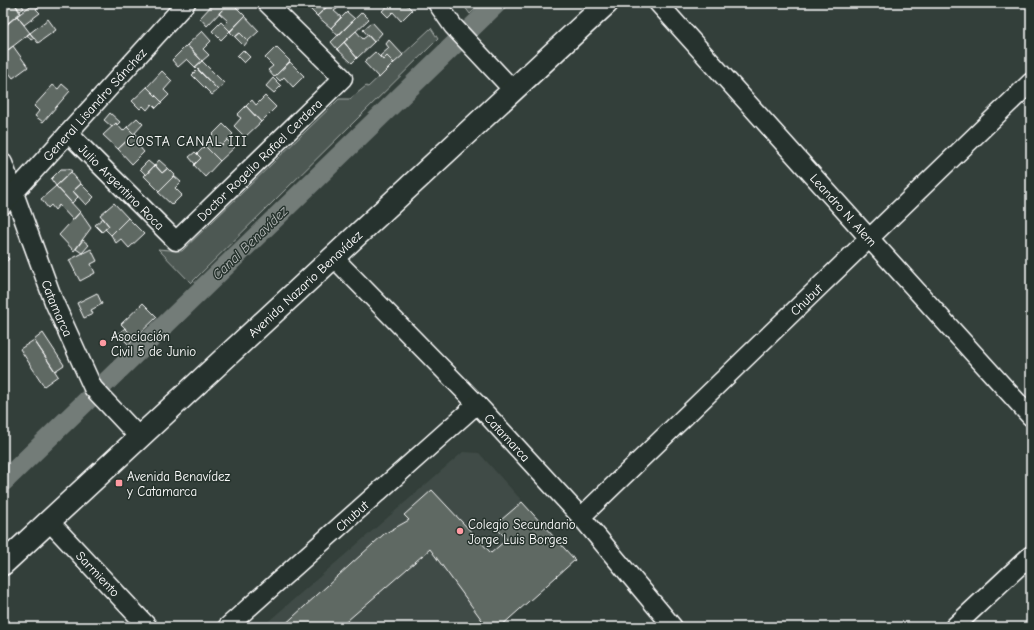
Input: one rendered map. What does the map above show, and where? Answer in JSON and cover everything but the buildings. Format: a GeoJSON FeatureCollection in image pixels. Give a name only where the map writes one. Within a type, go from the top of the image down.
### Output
{"type":"FeatureCollection","features":[{"type":"Feature","properties":{"kind":"main road","name":"Avenida Nazario Benavídez"},"geometry":{"type":"LineString","coordinates":[[3,564],[607,3]]}},
{"type":"Feature","properties":{"kind":"street","name":"General Lisandro Sánchez"},"geometry":{"type":"LineString","coordinates":[[9,199],[186,3]]}},
{"type":"Feature","properties":{"kind":"street","name":"Doctor Rogelio Rafael Cerdera"},"geometry":{"type":"LineString","coordinates":[[176,241],[343,78],[268,3]]}},
{"type":"Feature","properties":{"kind":"street"},"geometry":{"type":"LineString","coordinates":[[437,3],[462,36],[513,90]]}},
{"type":"Feature","properties":{"kind":"street","name":"Leandro N. Alem"},"geometry":{"type":"LineString","coordinates":[[658,3],[1031,417]]}},
{"type":"Feature","properties":{"kind":"street","name":"Chubut"},"geometry":{"type":"LineString","coordinates":[[581,517],[1031,82]]}},
{"type":"Feature","properties":{"kind":"street","name":"Julio Argentino Roca"},"geometry":{"type":"LineString","coordinates":[[68,133],[176,241]]}},
{"type":"Feature","properties":{"kind":"street","name":"Catamarca"},"geometry":{"type":"LineString","coordinates":[[3,163],[9,199],[54,302],[99,394],[139,437]]}},
{"type":"Feature","properties":{"kind":"street","name":"Catamarca"},"geometry":{"type":"LineString","coordinates":[[333,257],[477,404],[581,517],[673,627]]}},
{"type":"Feature","properties":{"kind":"street","name":"Chubut"},"geometry":{"type":"LineString","coordinates":[[227,627],[477,404]]}},
{"type":"Feature","properties":{"kind":"street","name":"Sarmiento"},"geometry":{"type":"LineString","coordinates":[[49,521],[148,627]]}},
{"type":"Feature","properties":{"kind":"street"},"geometry":{"type":"LineString","coordinates":[[954,627],[1031,555]]}},
{"type":"Feature","properties":{"kind":"shaded area"},"geometry":{"type":"Polygon","coordinates":[[[462,3],[482,3],[470,14],[462,3]]]}},
{"type":"Feature","properties":{"kind":"shaded area"},"geometry":{"type":"Polygon","coordinates":[[[431,28],[438,39],[191,283],[158,249],[182,251],[339,99],[350,99],[366,86],[368,87],[431,28]]]}},
{"type":"Feature","properties":{"kind":"shaded area","name":"Colegio Secundario Jorge Luis Borges"},"geometry":{"type":"Polygon","coordinates":[[[463,452],[479,453],[575,560],[500,627],[262,627],[463,452]]]}},
{"type":"Feature","properties":{"kind":"waterway","name":"Canal Benavídez"},"geometry":{"type":"LineString","coordinates":[[3,482],[497,3]]}},
{"type":"Feature","properties":{"kind":"place","name":"Asociación Civil 5 de Junio"},"geometry":{"type":"Point","coordinates":[103,343]}},
{"type":"Feature","properties":{"kind":"place","name":"Avenida Benavídez y Catamarca"},"geometry":{"type":"Point","coordinates":[119,483]}},
{"type":"Feature","properties":{"kind":"place","name":"Colegio Secundario Jorge Luis Borges"},"geometry":{"type":"Point","coordinates":[460,531]}},
{"type":"Feature","properties":{"kind":"district","name":"COSTA CANAL III"},"geometry":{"type":"Point","coordinates":[187,141]}}]}
